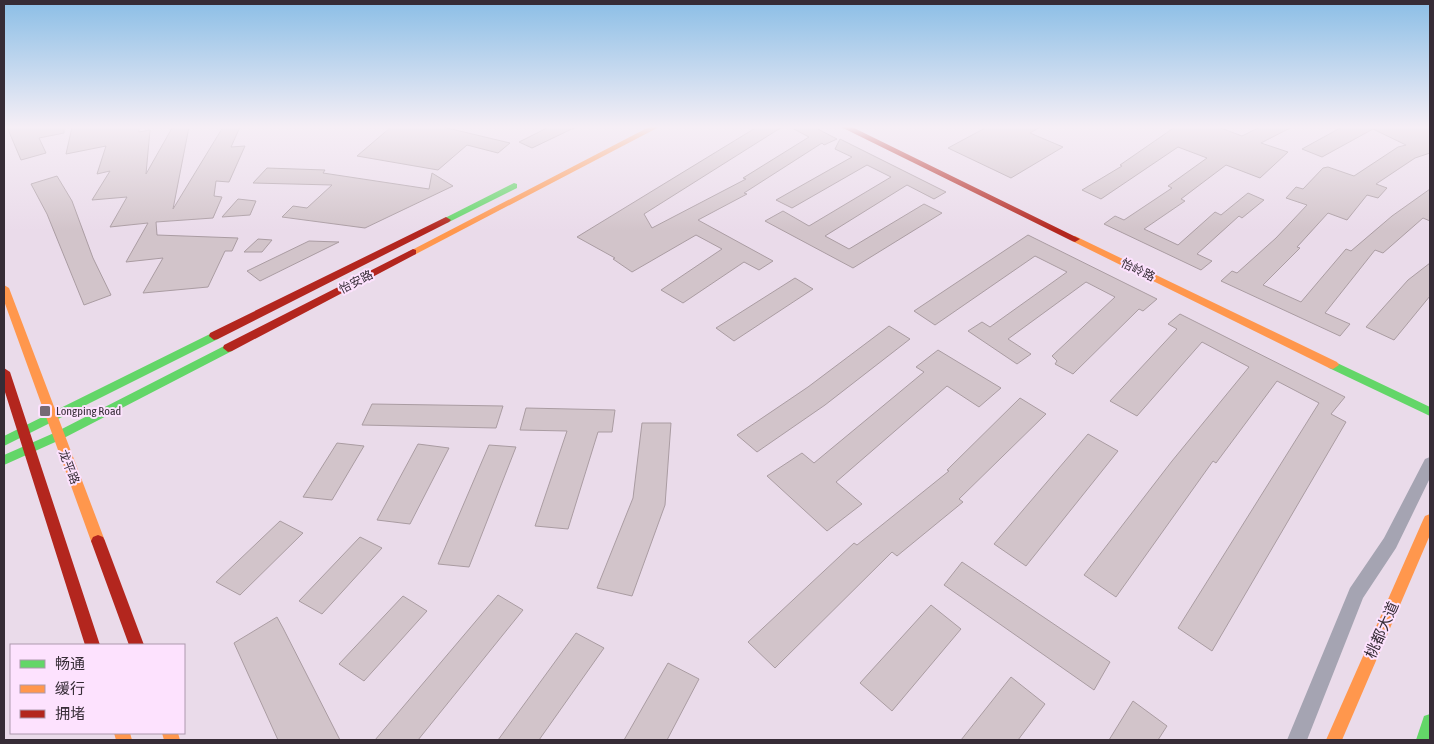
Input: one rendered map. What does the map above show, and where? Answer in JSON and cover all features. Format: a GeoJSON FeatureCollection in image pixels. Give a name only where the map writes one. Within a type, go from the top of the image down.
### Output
{"type":"FeatureCollection","features":[{"type":"Feature","properties":{"kind":"street","name":"怡安路"},"geometry":{"type":"LineString","coordinates":[[4,460],[58,436],[588,162]]}},
{"type":"Feature","properties":{"kind":"street","name":"怡岭路"},"geometry":{"type":"LineString","coordinates":[[916,162],[1430,412]]}},
{"type":"Feature","properties":{"kind":"street","name":"怡安路"},"geometry":{"type":"LineString","coordinates":[[4,441],[522,182]]}},
{"type":"Feature","properties":{"kind":"street","name":"龙平路"},"geometry":{"type":"LineString","coordinates":[[4,288],[136,644]]}},
{"type":"Feature","properties":{"kind":"street"},"geometry":{"type":"LineString","coordinates":[[4,372],[93,644]]}},
{"type":"Feature","properties":{"kind":"street"},"geometry":{"type":"LineString","coordinates":[[1297,740],[1356,594],[1390,543],[1430,463]]}},
{"type":"Feature","properties":{"kind":"street","name":"桃都大道"},"geometry":{"type":"LineString","coordinates":[[1334,740],[1430,520]]}},
{"type":"Feature","properties":{"kind":"street"},"geometry":{"type":"LineString","coordinates":[[1424,740],[1430,722]]}},
{"type":"Feature","properties":{"kind":"building"},"geometry":{"type":"Polygon","coordinates":[[[101,162],[147,162],[146,174],[153,162],[182,162],[173,209],[202,162],[238,162],[229,182],[216,181],[214,196],[222,197],[213,218],[156,222],[157,235],[238,238],[232,251],[225,251],[208,287],[143,293],[163,258],[126,262],[148,223],[110,227],[127,197],[92,200],[110,171],[97,174],[101,162]]]}},
{"type":"Feature","properties":{"kind":"building"},"geometry":{"type":"Polygon","coordinates":[[[390,162],[448,162],[438,170],[390,162]]]}},
{"type":"Feature","properties":{"kind":"building"},"geometry":{"type":"Polygon","coordinates":[[[700,162],[727,162],[644,214],[652,228],[746,179],[743,178],[769,162],[793,162],[744,193],[747,194],[698,220],[773,261],[759,270],[744,262],[683,303],[661,290],[722,249],[696,235],[632,272],[613,259],[615,258],[577,237],[700,162]]]}},
{"type":"Feature","properties":{"kind":"building"},"geometry":{"type":"Polygon","coordinates":[[[844,162],[885,162],[946,192],[934,199],[907,185],[825,236],[849,249],[924,204],[942,213],[853,268],[765,221],[783,211],[809,226],[891,177],[867,165],[792,208],[776,200],[844,162]]]}},
{"type":"Feature","properties":{"kind":"building"},"geometry":{"type":"Polygon","coordinates":[[[977,162],[1038,162],[1011,178],[977,162]]]}},
{"type":"Feature","properties":{"kind":"building"},"geometry":{"type":"Polygon","coordinates":[[[1125,162],[1156,162],[1101,199],[1082,190],[1122,166],[1120,165],[1125,162]]]}},
{"type":"Feature","properties":{"kind":"building"},"geometry":{"type":"Polygon","coordinates":[[[1202,162],[1278,162],[1260,178],[1226,165],[1181,199],[1185,201],[1144,229],[1178,245],[1215,212],[1221,215],[1248,193],[1264,200],[1242,218],[1239,216],[1197,254],[1212,261],[1201,270],[1104,224],[1115,216],[1124,220],[1172,188],[1168,186],[1202,162]]]}},
{"type":"Feature","properties":{"kind":"building"},"geometry":{"type":"Polygon","coordinates":[[[1376,162],[1409,162],[1376,184],[1387,188],[1378,198],[1367,195],[1347,220],[1328,213],[1297,247],[1300,248],[1263,285],[1301,302],[1346,249],[1351,251],[1392,216],[1430,189],[1430,221],[1423,218],[1383,253],[1375,250],[1325,313],[1350,324],[1340,336],[1221,281],[1232,271],[1237,273],[1276,238],[1307,205],[1286,198],[1296,187],[1303,189],[1323,168],[1328,167],[1354,176],[1376,162]]]}},
{"type":"Feature","properties":{"kind":"building"},"geometry":{"type":"Polygon","coordinates":[[[267,168],[325,170],[323,173],[429,189],[432,173],[453,186],[365,228],[282,217],[293,206],[307,208],[332,185],[253,183],[267,168]]]}},
{"type":"Feature","properties":{"kind":"building"},"geometry":{"type":"Polygon","coordinates":[[[57,176],[72,201],[93,258],[111,295],[84,305],[47,214],[31,184],[57,176]]]}},
{"type":"Feature","properties":{"kind":"building"},"geometry":{"type":"Polygon","coordinates":[[[238,199],[256,201],[250,215],[222,217],[238,199]]]}},
{"type":"Feature","properties":{"kind":"building"},"geometry":{"type":"Polygon","coordinates":[[[1028,235],[1157,299],[1143,311],[1139,309],[1073,374],[1055,364],[1057,361],[1052,356],[1115,297],[1086,282],[1008,339],[1031,354],[1017,364],[968,331],[982,322],[990,327],[1067,272],[1035,256],[935,325],[914,311],[1028,235]]]}},
{"type":"Feature","properties":{"kind":"building"},"geometry":{"type":"Polygon","coordinates":[[[258,239],[272,240],[262,252],[244,252],[258,239]]]}},
{"type":"Feature","properties":{"kind":"building"},"geometry":{"type":"Polygon","coordinates":[[[309,241],[339,242],[260,281],[247,271],[309,241]]]}},
{"type":"Feature","properties":{"kind":"building"},"geometry":{"type":"Polygon","coordinates":[[[1430,263],[1430,296],[1394,340],[1366,327],[1408,280],[1430,263]]]}},
{"type":"Feature","properties":{"kind":"building"},"geometry":{"type":"Polygon","coordinates":[[[795,278],[813,289],[734,341],[716,328],[795,278]]]}},
{"type":"Feature","properties":{"kind":"building"},"geometry":{"type":"Polygon","coordinates":[[[1180,314],[1345,397],[1331,414],[1346,422],[1212,651],[1178,628],[1319,403],[1277,381],[1216,463],[1213,461],[1116,597],[1084,575],[1172,461],[1249,367],[1202,342],[1137,416],[1110,401],[1177,329],[1168,324],[1180,314]]]}},
{"type":"Feature","properties":{"kind":"building"},"geometry":{"type":"Polygon","coordinates":[[[889,326],[910,339],[825,405],[757,452],[737,435],[808,387],[889,326]]]}},
{"type":"Feature","properties":{"kind":"building"},"geometry":{"type":"Polygon","coordinates":[[[938,350],[1001,388],[979,407],[947,386],[836,482],[862,504],[827,531],[767,476],[802,453],[814,463],[924,372],[916,367],[938,350]]]}},
{"type":"Feature","properties":{"kind":"building"},"geometry":{"type":"Polygon","coordinates":[[[1020,398],[1046,414],[959,499],[963,502],[897,556],[892,552],[775,668],[748,642],[854,543],[857,545],[949,471],[947,470],[1020,398]]]}},
{"type":"Feature","properties":{"kind":"building"},"geometry":{"type":"Polygon","coordinates":[[[372,404],[503,406],[496,428],[362,425],[372,404]]]}},
{"type":"Feature","properties":{"kind":"building"},"geometry":{"type":"Polygon","coordinates":[[[526,408],[615,410],[612,432],[598,432],[568,529],[535,526],[567,431],[520,430],[526,408]]]}},
{"type":"Feature","properties":{"kind":"building"},"geometry":{"type":"Polygon","coordinates":[[[642,423],[671,423],[665,505],[632,596],[597,588],[633,498],[642,423]]]}},
{"type":"Feature","properties":{"kind":"building"},"geometry":{"type":"Polygon","coordinates":[[[1088,434],[1118,451],[1026,566],[994,544],[1088,434]]]}},
{"type":"Feature","properties":{"kind":"building"},"geometry":{"type":"Polygon","coordinates":[[[337,443],[364,446],[332,500],[303,497],[337,443]]]}},
{"type":"Feature","properties":{"kind":"building"},"geometry":{"type":"Polygon","coordinates":[[[418,444],[449,448],[410,524],[377,520],[418,444]]]}},
{"type":"Feature","properties":{"kind":"building"},"geometry":{"type":"Polygon","coordinates":[[[489,445],[516,447],[469,567],[438,564],[489,445]]]}},
{"type":"Feature","properties":{"kind":"building"},"geometry":{"type":"Polygon","coordinates":[[[280,521],[303,533],[240,595],[216,582],[280,521]]]}},
{"type":"Feature","properties":{"kind":"building"},"geometry":{"type":"Polygon","coordinates":[[[360,537],[382,548],[322,614],[299,601],[360,537]]]}},
{"type":"Feature","properties":{"kind":"building"},"geometry":{"type":"Polygon","coordinates":[[[962,562],[1110,662],[1094,690],[944,585],[962,562]]]}},
{"type":"Feature","properties":{"kind":"building"},"geometry":{"type":"Polygon","coordinates":[[[498,595],[523,610],[418,740],[375,740],[498,595]]]}},
{"type":"Feature","properties":{"kind":"building"},"geometry":{"type":"Polygon","coordinates":[[[403,596],[427,611],[364,681],[339,664],[403,596]]]}},
{"type":"Feature","properties":{"kind":"building"},"geometry":{"type":"Polygon","coordinates":[[[931,605],[961,629],[892,711],[860,683],[931,605]]]}},
{"type":"Feature","properties":{"kind":"building"},"geometry":{"type":"Polygon","coordinates":[[[277,617],[340,740],[278,740],[234,643],[277,617]]]}},
{"type":"Feature","properties":{"kind":"building"},"geometry":{"type":"Polygon","coordinates":[[[576,633],[604,648],[539,740],[498,740],[576,633]]]}},
{"type":"Feature","properties":{"kind":"building"},"geometry":{"type":"Polygon","coordinates":[[[668,663],[699,679],[667,740],[624,740],[668,663]]]}},
{"type":"Feature","properties":{"kind":"building"},"geometry":{"type":"Polygon","coordinates":[[[1011,677],[1045,704],[1018,740],[961,740],[1011,677]]]}},
{"type":"Feature","properties":{"kind":"building"},"geometry":{"type":"Polygon","coordinates":[[[1133,701],[1167,726],[1158,740],[1109,740],[1133,701]]]}},
{"type":"Feature","properties":{"kind":"traffic: fast"},"geometry":{"type":"LineString","coordinates":[[446,220],[514,186]]}},
{"type":"Feature","properties":{"kind":"traffic: fast"},"geometry":{"type":"LineString","coordinates":[[4,441],[214,336]]}},
{"type":"Feature","properties":{"kind":"traffic: fast"},"geometry":{"type":"LineString","coordinates":[[4,460],[58,436],[228,348]]}},
{"type":"Feature","properties":{"kind":"traffic: fast"},"geometry":{"type":"LineString","coordinates":[[1333,365],[1430,412]]}},
{"type":"Feature","properties":{"kind":"traffic: fast"},"geometry":{"type":"LineString","coordinates":[[1424,740],[1430,722]]}},
{"type":"Feature","properties":{"kind":"traffic: slow"},"geometry":{"type":"LineString","coordinates":[[413,252],[588,162]]}},
{"type":"Feature","properties":{"kind":"traffic: slow"},"geometry":{"type":"LineString","coordinates":[[1075,239],[1333,365]]}},
{"type":"Feature","properties":{"kind":"traffic: slow"},"geometry":{"type":"LineString","coordinates":[[4,288],[98,541]]}},
{"type":"Feature","properties":{"kind":"traffic: slow"},"geometry":{"type":"LineString","coordinates":[[1334,740],[1430,520]]}},
{"type":"Feature","properties":{"kind":"traffic: slow"},"geometry":{"type":"LineString","coordinates":[[122,734],[124,740]]}},
{"type":"Feature","properties":{"kind":"traffic: slow"},"geometry":{"type":"LineString","coordinates":[[170,734],[172,740]]}},
{"type":"Feature","properties":{"kind":"traffic: jam"},"geometry":{"type":"LineString","coordinates":[[916,162],[1075,239]]}},
{"type":"Feature","properties":{"kind":"traffic: jam"},"geometry":{"type":"LineString","coordinates":[[214,336],[446,220]]}},
{"type":"Feature","properties":{"kind":"traffic: jam"},"geometry":{"type":"LineString","coordinates":[[228,348],[413,252]]}},
{"type":"Feature","properties":{"kind":"traffic: jam"},"geometry":{"type":"LineString","coordinates":[[4,372],[93,644]]}},
{"type":"Feature","properties":{"kind":"traffic: jam"},"geometry":{"type":"LineString","coordinates":[[98,541],[137,644]]}},
{"type":"Feature","properties":{"kind":"place","name":"Longping Road"},"geometry":{"type":"Point","coordinates":[45,411]}}]}
